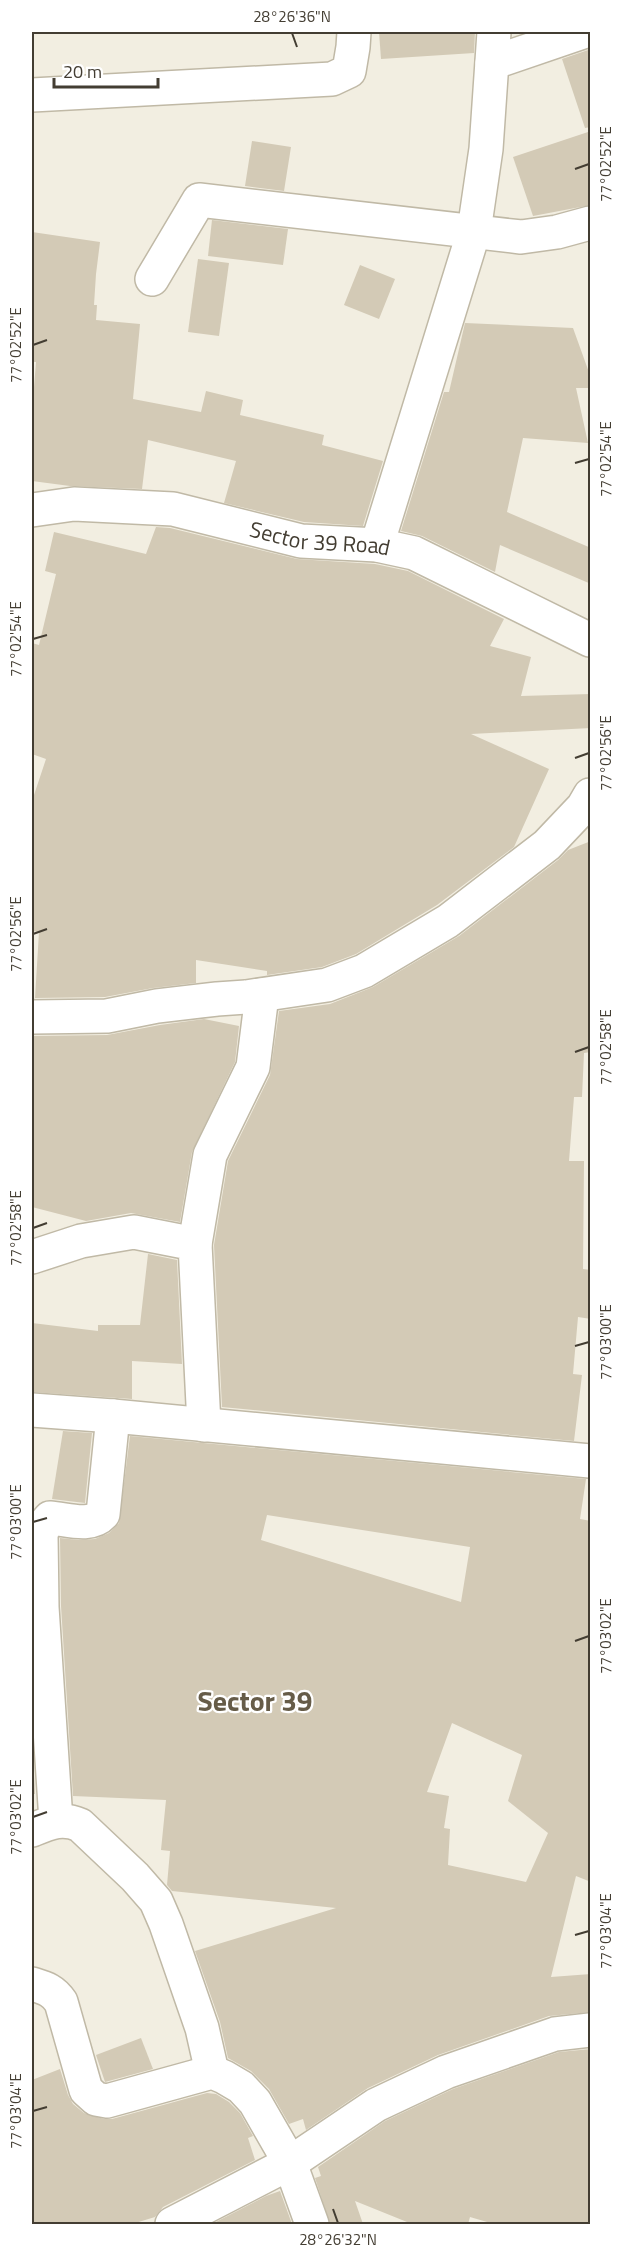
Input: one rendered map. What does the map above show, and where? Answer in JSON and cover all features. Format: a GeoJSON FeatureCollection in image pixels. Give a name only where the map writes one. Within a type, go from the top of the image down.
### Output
{"type":"FeatureCollection","features":[{"type":"Feature","properties":{"kind":"street"},"geometry":{"type":"LineString","coordinates":[[32,95],[332,80],[349,71],[354,47],[354,32]]}},
{"type":"Feature","properties":{"kind":"street"},"geometry":{"type":"LineString","coordinates":[[377,545],[474,231],[486,149],[494,32]]}},
{"type":"Feature","properties":{"kind":"street"},"geometry":{"type":"LineString","coordinates":[[492,63],[583,32]]}},
{"type":"Feature","properties":{"kind":"street"},"geometry":{"type":"LineString","coordinates":[[152,279],[199,200],[521,237],[557,232],[591,223]]}},
{"type":"Feature","properties":{"kind":"street","name":"Sector 39 Road"},"geometry":{"type":"LineString","coordinates":[[32,510],[74,504],[173,509],[301,541],[377,545],[414,553],[591,640]]}},
{"type":"Feature","properties":{"kind":"street"},"geometry":{"type":"LineString","coordinates":[[32,1017],[107,1016],[157,1006],[262,995],[327,985],[364,971],[448,921],[547,845],[591,795]]}},
{"type":"Feature","properties":{"kind":"street"},"geometry":{"type":"LineString","coordinates":[[204,1425],[195,1244],[210,1155],[253,1067],[262,995]]}},
{"type":"Feature","properties":{"kind":"street"},"geometry":{"type":"LineString","coordinates":[[32,1257],[81,1241],[134,1232],[195,1244]]}},
{"type":"Feature","properties":{"kind":"street"},"geometry":{"type":"LineString","coordinates":[[32,1410],[591,1461]]}},
{"type":"Feature","properties":{"kind":"street"},"geometry":{"type":"LineString","coordinates":[[113,1416],[103,1514],[97,1520],[90,1522],[50,1518],[44,1525],[41,1535],[44,1825],[69,1821],[80,1825],[135,1877],[156,1901],[202,2028],[212,2073]]}},
{"type":"Feature","properties":{"kind":"street"},"geometry":{"type":"LineString","coordinates":[[32,1984],[48,1989],[56,1994],[61,2002],[86,2090],[96,2099],[107,2101],[212,2073],[224,2077],[241,2088],[255,2102],[290,2163],[312,2224]]}},
{"type":"Feature","properties":{"kind":"street"},"geometry":{"type":"LineString","coordinates":[[172,2224],[290,2163],[376,2104],[446,2072],[555,2034],[591,2030]]}},
{"type":"Feature","properties":{"kind":"building"},"geometry":{"type":"Polygon","coordinates":[[[379,32],[475,32],[474,53],[381,59],[379,32]]]}},
{"type":"Feature","properties":{"kind":"building"},"geometry":{"type":"Polygon","coordinates":[[[591,49],[591,127],[585,128],[562,59],[591,49]]]}},
{"type":"Feature","properties":{"kind":"building"},"geometry":{"type":"Polygon","coordinates":[[[591,131],[591,205],[533,216],[513,157],[591,131]]]}},
{"type":"Feature","properties":{"kind":"building"},"geometry":{"type":"Polygon","coordinates":[[[252,141],[291,147],[284,191],[245,186],[252,141]]]}},
{"type":"Feature","properties":{"kind":"building"},"geometry":{"type":"Polygon","coordinates":[[[212,220],[288,229],[283,265],[208,256],[212,220]]]}},
{"type":"Feature","properties":{"kind":"building"},"geometry":{"type":"Polygon","coordinates":[[[32,232],[100,242],[94,305],[97,305],[96,320],[140,324],[133,399],[201,412],[206,391],[243,400],[240,415],[324,435],[322,445],[383,461],[363,526],[304,522],[224,503],[236,461],[148,440],[142,489],[70,486],[32,481],[32,412],[36,362],[32,362],[32,232]]]}},
{"type":"Feature","properties":{"kind":"building"},"geometry":{"type":"Polygon","coordinates":[[[198,259],[229,263],[219,336],[188,332],[198,259]]]}},
{"type":"Feature","properties":{"kind":"building"},"geometry":{"type":"Polygon","coordinates":[[[360,265],[395,279],[379,319],[344,305],[360,265]]]}},
{"type":"Feature","properties":{"kind":"building"},"geometry":{"type":"Polygon","coordinates":[[[465,323],[573,328],[591,378],[591,388],[576,388],[588,443],[523,438],[507,512],[591,548],[591,584],[500,545],[495,572],[422,536],[401,531],[444,392],[449,392],[465,323]]]}},
{"type":"Feature","properties":{"kind":"building"},"geometry":{"type":"Polygon","coordinates":[[[156,527],[170,528],[297,559],[375,564],[408,571],[504,619],[490,646],[531,657],[521,696],[591,694],[591,728],[471,734],[549,769],[514,847],[437,905],[356,954],[322,967],[267,975],[267,971],[196,960],[196,983],[105,997],[35,998],[39,932],[32,931],[32,801],[46,759],[32,754],[32,643],[39,645],[56,574],[45,571],[54,532],[146,554],[156,527]]]}},
{"type":"Feature","properties":{"kind":"building"},"geometry":{"type":"Polygon","coordinates":[[[591,841],[591,1052],[584,1053],[582,1097],[574,1097],[569,1161],[584,1161],[583,1269],[591,1270],[591,1319],[578,1317],[573,1374],[582,1375],[574,1441],[222,1407],[214,1245],[228,1161],[270,1075],[279,1011],[330,1004],[373,987],[459,936],[568,850],[591,841]]]}},
{"type":"Feature","properties":{"kind":"building"},"geometry":{"type":"Polygon","coordinates":[[[204,1019],[239,1026],[235,1062],[192,1152],[180,1222],[131,1213],[86,1221],[32,1207],[33,1036],[107,1035],[204,1019]]]}},
{"type":"Feature","properties":{"kind":"building"},"geometry":{"type":"Polygon","coordinates":[[[148,1254],[177,1260],[182,1364],[132,1361],[132,1399],[32,1392],[32,1323],[98,1331],[98,1325],[140,1325],[148,1254]]]}},
{"type":"Feature","properties":{"kind":"building"},"geometry":{"type":"Polygon","coordinates":[[[63,1431],[92,1433],[85,1503],[52,1499],[63,1431]]]}},
{"type":"Feature","properties":{"kind":"building"},"geometry":{"type":"Polygon","coordinates":[[[130,1436],[586,1479],[580,1519],[591,1521],[591,1882],[576,1876],[551,1977],[591,1974],[591,2012],[549,2016],[438,2055],[368,2088],[306,2130],[303,2119],[289,2124],[269,2089],[251,2071],[228,2058],[220,2022],[195,1951],[336,1908],[172,1891],[167,1885],[170,1851],[161,1850],[166,1800],[73,1796],[61,1606],[60,1538],[95,1539],[109,1533],[119,1523],[130,1436]],[[267,1515],[261,1540],[461,1602],[470,1547],[267,1515]],[[452,1723],[427,1792],[449,1796],[444,1828],[450,1829],[448,1865],[526,1882],[548,1833],[508,1801],[522,1755],[452,1723]]]}},
{"type":"Feature","properties":{"kind":"building"},"geometry":{"type":"Polygon","coordinates":[[[32,1734],[35,1794],[32,1794],[32,1734]]]}},
{"type":"Feature","properties":{"kind":"building"},"geometry":{"type":"Polygon","coordinates":[[[141,2038],[153,2069],[105,2082],[96,2055],[141,2038]]]}},
{"type":"Feature","properties":{"kind":"building"},"geometry":{"type":"Polygon","coordinates":[[[591,2049],[591,2224],[494,2224],[470,2217],[468,2224],[412,2224],[355,2201],[363,2224],[330,2224],[315,2178],[321,2176],[318,2167],[385,2121],[453,2089],[559,2052],[591,2049]]]}},
{"type":"Feature","properties":{"kind":"building"},"geometry":{"type":"Polygon","coordinates":[[[60,2069],[73,2104],[84,2113],[104,2119],[112,2119],[207,2093],[216,2094],[240,2113],[253,2136],[248,2138],[255,2160],[163,2207],[155,2217],[132,2224],[32,2224],[32,2080],[60,2069]]]}},
{"type":"Feature","properties":{"kind":"building"},"geometry":{"type":"Polygon","coordinates":[[[280,2191],[292,2224],[212,2224],[266,2196],[280,2191]]]}},
{"type":"Feature","properties":{"kind":"district","name":"Sector 39"},"geometry":{"type":"Point","coordinates":[255,1700]}}]}
